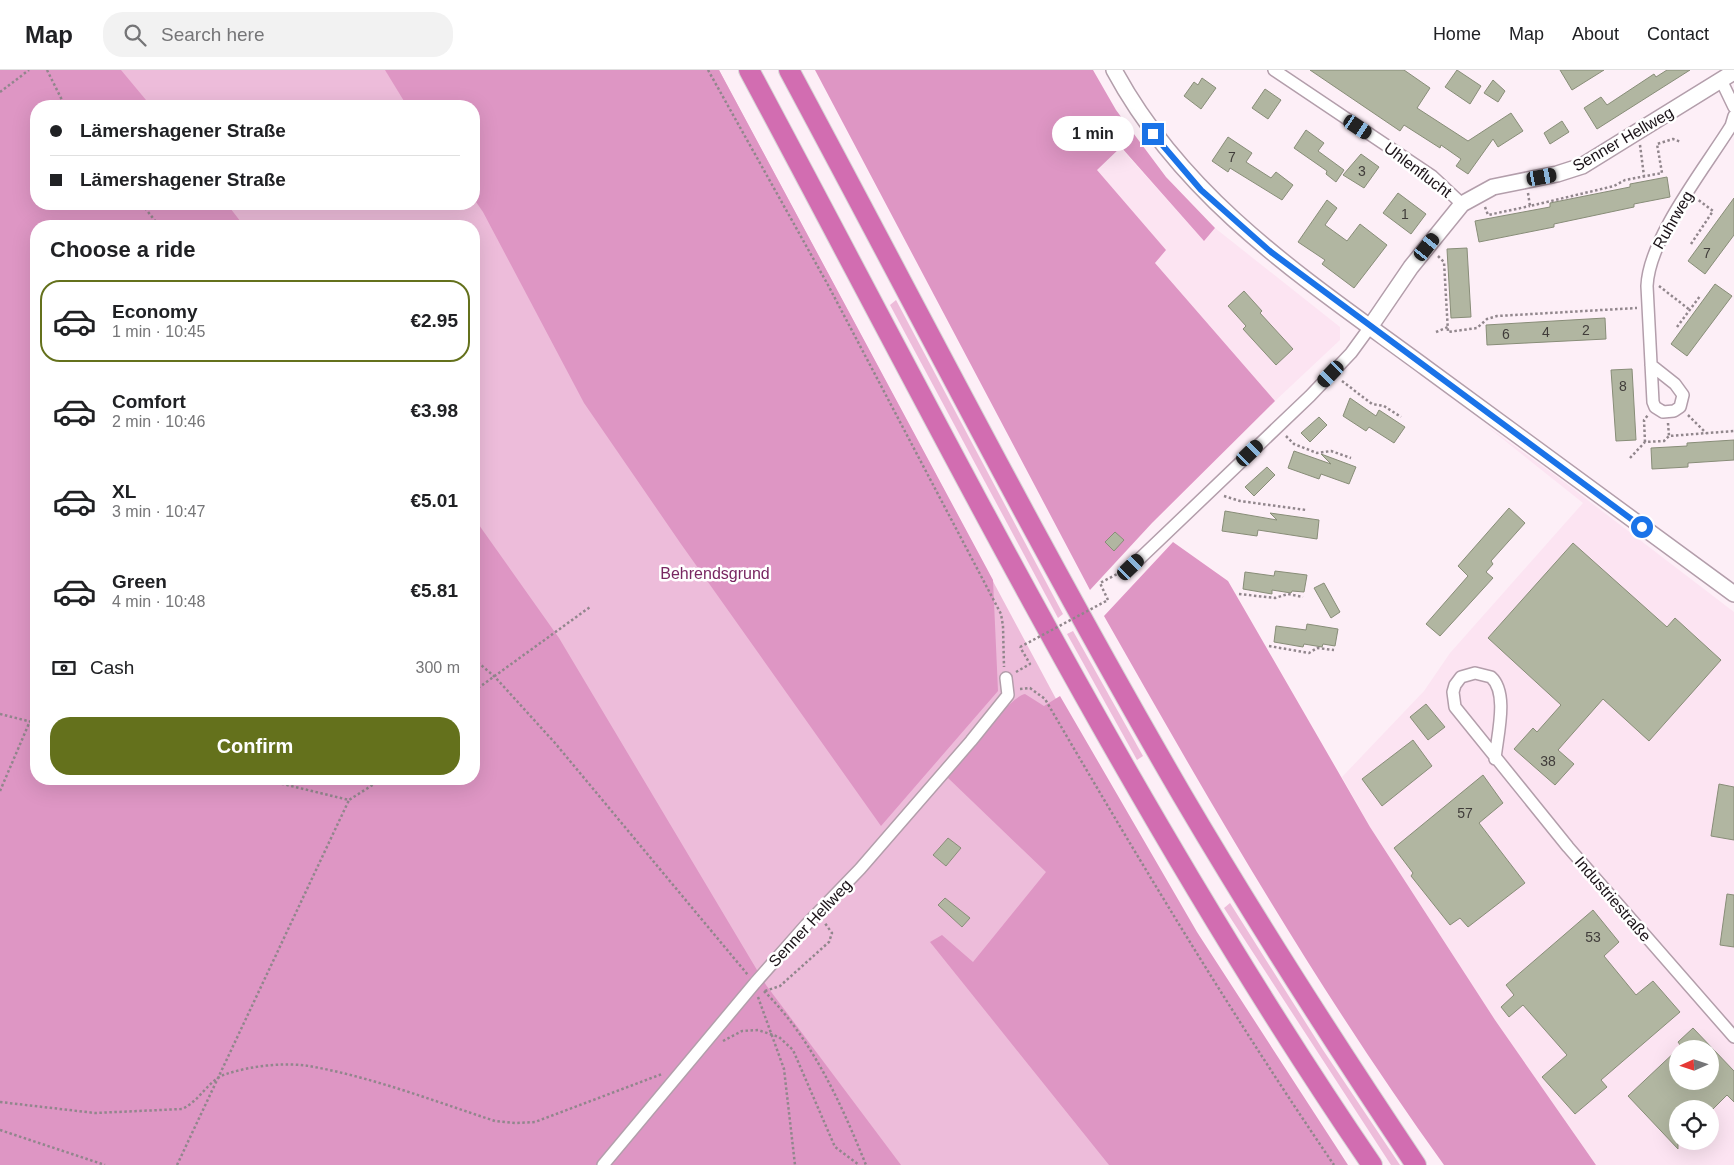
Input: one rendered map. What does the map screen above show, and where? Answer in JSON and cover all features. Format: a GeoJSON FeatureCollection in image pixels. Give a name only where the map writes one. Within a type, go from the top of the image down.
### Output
{"type":"FeatureCollection","features":[{"type":"Feature","properties":{"kind":"highway"},"geometry":{"type":"LineString","coordinates":[[749,70],[1045,625],[1116,754],[1266,1003],[1372,1165]]}},
{"type":"Feature","properties":{"kind":"highway"},"geometry":{"type":"LineString","coordinates":[[790,70],[1144,730],[1269,940],[1416,1165]]}},
{"type":"Feature","properties":{"kind":"main road"},"geometry":{"type":"LineString","coordinates":[[1114,70],[1153,134],[1201,190],[1252,236],[1370,327],[1734,594]]}},
{"type":"Feature","properties":{"kind":"main road","name":"Senner Hellweg"},"geometry":{"type":"LineString","coordinates":[[1370,327],[1411,266],[1462,204],[1480,192],[1526,179],[1558,174],[1582,166],[1728,76]]}},
{"type":"Feature","properties":{"kind":"street","name":"Uhlenflucht"},"geometry":{"type":"LineString","coordinates":[[1274,70],[1432,176],[1462,204]]}},
{"type":"Feature","properties":{"kind":"street"},"geometry":{"type":"LineString","coordinates":[[1728,76],[1734,107]]}},
{"type":"Feature","properties":{"kind":"street","name":"Ruhrweg"},"geometry":{"type":"LineString","coordinates":[[1655,407],[1647,286],[1651,259],[1658,242],[1731,126],[1734,116]]}},
{"type":"Feature","properties":{"kind":"street","name":"Senner Hellweg"},"geometry":{"type":"LineString","coordinates":[[1131,567],[1331,374],[1351,353],[1370,327]]}},
{"type":"Feature","properties":{"kind":"street"},"geometry":{"type":"LineString","coordinates":[[1651,365],[1680,389],[1683,395],[1680,406],[1667,413],[1655,407]]}},
{"type":"Feature","properties":{"kind":"street","name":"Industriestraße"},"geometry":{"type":"LineString","coordinates":[[1495,759],[1500,689],[1491,677],[1475,672],[1467,674],[1455,684],[1453,692],[1456,707],[1495,759],[1568,847],[1733,1033]]}},
{"type":"Feature","properties":{"kind":"street"},"geometry":{"type":"LineString","coordinates":[[1008,677],[1008,695]]}},
{"type":"Feature","properties":{"kind":"street","name":"Senner Hellweg"},"geometry":{"type":"LineString","coordinates":[[603,1165],[755,984],[816,914],[860,868],[971,741],[1008,695]]}},
{"type":"Feature","properties":{"kind":"path"},"geometry":{"type":"LineString","coordinates":[[0,92],[29,70]]}},
{"type":"Feature","properties":{"kind":"path"},"geometry":{"type":"LineString","coordinates":[[47,70],[63,100]]}},
{"type":"Feature","properties":{"kind":"path"},"geometry":{"type":"LineString","coordinates":[[708,70],[828,285],[1001,614],[1008,677],[1030,664],[1020,647],[1108,600],[1100,584],[1112,577]]}},
{"type":"Feature","properties":{"kind":"path"},"geometry":{"type":"LineString","coordinates":[[1638,131],[1644,176]]}},
{"type":"Feature","properties":{"kind":"path"},"geometry":{"type":"LineString","coordinates":[[1480,192],[1488,214],[1530,206],[1662,173],[1658,143],[1673,139],[1681,142]]}},
{"type":"Feature","properties":{"kind":"path"},"geometry":{"type":"LineString","coordinates":[[1526,179],[1530,206]]}},
{"type":"Feature","properties":{"kind":"path"},"geometry":{"type":"LineString","coordinates":[[1689,193],[1714,211],[1690,244]]}},
{"type":"Feature","properties":{"kind":"path"},"geometry":{"type":"LineString","coordinates":[[147,210],[154,220]]}},
{"type":"Feature","properties":{"kind":"path"},"geometry":{"type":"LineString","coordinates":[[1436,255],[1444,262],[1448,332],[1471,330],[1487,319],[1497,316],[1648,307]]}},
{"type":"Feature","properties":{"kind":"path"},"geometry":{"type":"LineString","coordinates":[[1647,286],[1658,285],[1690,310]]}},
{"type":"Feature","properties":{"kind":"path"},"geometry":{"type":"LineString","coordinates":[[1677,327],[1700,296]]}},
{"type":"Feature","properties":{"kind":"path"},"geometry":{"type":"LineString","coordinates":[[1436,332],[1448,327]]}},
{"type":"Feature","properties":{"kind":"path"},"geometry":{"type":"LineString","coordinates":[[1331,374],[1372,404],[1384,406],[1401,417]]}},
{"type":"Feature","properties":{"kind":"path"},"geometry":{"type":"LineString","coordinates":[[1680,406],[1706,433]]}},
{"type":"Feature","properties":{"kind":"path"},"geometry":{"type":"LineString","coordinates":[[1645,442],[1644,420],[1655,407]]}},
{"type":"Feature","properties":{"kind":"path"},"geometry":{"type":"LineString","coordinates":[[1276,428],[1294,444],[1317,452],[1331,451],[1351,458]]}},
{"type":"Feature","properties":{"kind":"path"},"geometry":{"type":"LineString","coordinates":[[1630,458],[1645,442],[1664,441],[1669,436],[1734,431]]}},
{"type":"Feature","properties":{"kind":"path"},"geometry":{"type":"LineString","coordinates":[[1211,490],[1219,495],[1240,501],[1306,510]]}},
{"type":"Feature","properties":{"kind":"path"},"geometry":{"type":"LineString","coordinates":[[1239,594],[1275,598],[1288,594],[1303,597]]}},
{"type":"Feature","properties":{"kind":"path"},"geometry":{"type":"LineString","coordinates":[[480,687],[590,606]]}},
{"type":"Feature","properties":{"kind":"path"},"geometry":{"type":"LineString","coordinates":[[1269,646],[1309,653],[1317,648],[1334,650]]}},
{"type":"Feature","properties":{"kind":"path"},"geometry":{"type":"LineString","coordinates":[[480,664],[495,677],[555,743],[755,984],[783,1011],[818,1063],[845,1111],[866,1165]]}},
{"type":"Feature","properties":{"kind":"path"},"geometry":{"type":"LineString","coordinates":[[1008,695],[1014,690],[1030,688],[1045,699],[1186,936],[1291,1102],[1334,1165]]}},
{"type":"Feature","properties":{"kind":"path"},"geometry":{"type":"LineString","coordinates":[[0,714],[30,721],[0,791]]}},
{"type":"Feature","properties":{"kind":"path"},"geometry":{"type":"LineString","coordinates":[[287,785],[349,800]]}},
{"type":"Feature","properties":{"kind":"path"},"geometry":{"type":"LineString","coordinates":[[177,1165],[349,800],[373,785]]}},
{"type":"Feature","properties":{"kind":"path"},"geometry":{"type":"LineString","coordinates":[[764,992],[780,986],[829,942],[832,933],[816,914]]}},
{"type":"Feature","properties":{"kind":"path"},"geometry":{"type":"LineString","coordinates":[[755,984],[761,1008],[784,1069],[795,1165]]}},
{"type":"Feature","properties":{"kind":"path"},"geometry":{"type":"LineString","coordinates":[[720,1043],[742,1031],[758,1030],[779,1036],[793,1050],[835,1147],[859,1165]]}},
{"type":"Feature","properties":{"kind":"path"},"geometry":{"type":"LineString","coordinates":[[0,1102],[95,1113],[182,1109],[192,1104],[224,1074],[286,1064],[308,1066],[362,1079],[495,1120],[515,1123],[535,1122],[649,1077],[686,1068]]}},
{"type":"Feature","properties":{"kind":"path"},"geometry":{"type":"LineString","coordinates":[[0,1130],[105,1165]]}},
{"type":"Feature","properties":{"kind":"shaded area"},"geometry":{"type":"Polygon","coordinates":[[[1120,147],[1203,240],[1215,228],[1340,327],[1340,340],[1275,401],[1155,263],[1097,170],[1120,147]]]}},
{"type":"Feature","properties":{"kind":"shaded area"},"geometry":{"type":"Polygon","coordinates":[[[1484,424],[1555,475],[1734,612],[1734,1165],[1596,1165],[1495,1020],[1370,827],[1342,777],[1424,691],[1450,653],[1583,503],[1484,424]]]}},
{"type":"Feature","properties":{"kind":"green space"},"geometry":{"type":"Polygon","coordinates":[[[0,70],[121,70],[146,100],[30,100],[30,210],[232,210],[239,220],[30,220],[30,785],[480,785],[480,526],[559,638],[766,985],[901,1165],[0,1165],[0,70]]]}},
{"type":"Feature","properties":{"kind":"green space","name":"Behrendsgrund"},"geometry":{"type":"Polygon","coordinates":[[[38,70],[719,70],[1137,850],[1339,1165],[812,1165],[480,680],[480,220],[141,220],[134,210],[480,210],[480,100],[60,100],[38,70]]]}},
{"type":"Feature","properties":{"kind":"green space"},"geometry":{"type":"Polygon","coordinates":[[[385,70],[719,70],[993,580],[998,691],[881,826],[681,544],[584,403],[480,208],[480,100],[403,100],[385,70]]]}},
{"type":"Feature","properties":{"kind":"green space"},"geometry":{"type":"Polygon","coordinates":[[[815,70],[1093,70],[1116,110],[1166,177],[1215,228],[1204,241],[1121,147],[1097,170],[1166,250],[1155,263],[1275,401],[1152,523],[1090,590],[815,70]]]}},
{"type":"Feature","properties":{"kind":"green space"},"geometry":{"type":"Polygon","coordinates":[[[896,300],[1063,614],[1058,618],[890,305],[896,300]]]}},
{"type":"Feature","properties":{"kind":"green space"},"geometry":{"type":"Polygon","coordinates":[[[1173,542],[1228,581],[1370,827],[1495,1020],[1596,1165],[1444,1165],[1398,1099],[1266,895],[1104,616],[1173,542]]]}},
{"type":"Feature","properties":{"kind":"green space"},"geometry":{"type":"Polygon","coordinates":[[[1073,631],[1143,756],[1137,760],[1067,634],[1073,631]]]}},
{"type":"Feature","properties":{"kind":"green space"},"geometry":{"type":"Polygon","coordinates":[[[1025,694],[1044,706],[1060,696],[1197,932],[1348,1165],[1109,1165],[930,942],[942,935],[973,962],[1046,872],[947,777],[997,717],[1008,706],[1025,694]]]}},
{"type":"Feature","properties":{"kind":"green space"},"geometry":{"type":"Polygon","coordinates":[[[1230,903],[1323,1050],[1400,1165],[1391,1165],[1224,908],[1230,903]]]}},
{"type":"Feature","properties":{"kind":"building"},"geometry":{"type":"Polygon","coordinates":[[[1310,70],[1404,70],[1430,88],[1417,108],[1468,141],[1511,113],[1523,131],[1498,147],[1493,139],[1468,174],[1456,166],[1461,159],[1441,145],[1440,148],[1404,125],[1400,131],[1310,70]]]}},
{"type":"Feature","properties":{"kind":"building"},"geometry":{"type":"Polygon","coordinates":[[[1457,70],[1481,86],[1470,104],[1445,87],[1457,70]]]}},
{"type":"Feature","properties":{"kind":"building"},"geometry":{"type":"Polygon","coordinates":[[[1560,70],[1604,70],[1572,90],[1560,70]]]}},
{"type":"Feature","properties":{"kind":"building"},"geometry":{"type":"Polygon","coordinates":[[[1667,70],[1690,70],[1597,129],[1584,108],[1601,97],[1607,105],[1654,74],[1656,77],[1667,70]]]}},
{"type":"Feature","properties":{"kind":"building"},"geometry":{"type":"Polygon","coordinates":[[[1202,78],[1216,88],[1201,109],[1184,96],[1194,82],[1198,85],[1202,78]]]}},
{"type":"Feature","properties":{"kind":"building"},"geometry":{"type":"Polygon","coordinates":[[[1493,80],[1505,91],[1498,102],[1484,93],[1493,80]]]}},
{"type":"Feature","properties":{"kind":"building"},"geometry":{"type":"Polygon","coordinates":[[[1265,89],[1281,100],[1268,119],[1252,108],[1265,89]]]}},
{"type":"Feature","properties":{"kind":"building"},"geometry":{"type":"Polygon","coordinates":[[[1562,121],[1569,132],[1550,144],[1544,133],[1562,121]]]}},
{"type":"Feature","properties":{"kind":"building"},"geometry":{"type":"Polygon","coordinates":[[[1306,130],[1324,143],[1318,151],[1344,170],[1336,182],[1326,174],[1327,171],[1294,148],[1306,130]]]}},
{"type":"Feature","properties":{"kind":"building"},"geometry":{"type":"Polygon","coordinates":[[[1228,137],[1252,153],[1246,162],[1271,178],[1276,172],[1293,185],[1282,200],[1230,168],[1228,172],[1212,161],[1228,137]]]}},
{"type":"Feature","properties":{"kind":"building"},"geometry":{"type":"Polygon","coordinates":[[[1361,154],[1379,167],[1364,188],[1343,175],[1361,154]]]}},
{"type":"Feature","properties":{"kind":"building"},"geometry":{"type":"Polygon","coordinates":[[[1667,177],[1670,197],[1634,204],[1634,207],[1554,224],[1554,227],[1479,242],[1475,221],[1550,207],[1550,203],[1630,187],[1630,184],[1667,177]]]}},
{"type":"Feature","properties":{"kind":"building"},"geometry":{"type":"Polygon","coordinates":[[[1398,193],[1426,214],[1411,234],[1383,213],[1398,193]]]}},
{"type":"Feature","properties":{"kind":"building"},"geometry":{"type":"Polygon","coordinates":[[[1734,198],[1734,235],[1705,274],[1688,261],[1734,198]]]}},
{"type":"Feature","properties":{"kind":"building"},"geometry":{"type":"Polygon","coordinates":[[[1327,200],[1337,208],[1325,225],[1347,241],[1360,224],[1387,245],[1354,288],[1322,264],[1325,260],[1298,242],[1327,200]]]}},
{"type":"Feature","properties":{"kind":"building"},"geometry":{"type":"Polygon","coordinates":[[[1467,248],[1471,317],[1451,318],[1447,249],[1467,248]]]}},
{"type":"Feature","properties":{"kind":"building"},"geometry":{"type":"Polygon","coordinates":[[[1715,284],[1732,296],[1687,356],[1671,344],[1715,284]]]}},
{"type":"Feature","properties":{"kind":"building"},"geometry":{"type":"Polygon","coordinates":[[[1244,291],[1262,311],[1260,313],[1293,349],[1276,365],[1243,329],[1246,326],[1228,306],[1244,291]]]}},
{"type":"Feature","properties":{"kind":"building"},"geometry":{"type":"Polygon","coordinates":[[[1605,318],[1606,339],[1487,345],[1486,325],[1605,318]]]}},
{"type":"Feature","properties":{"kind":"building"},"geometry":{"type":"Polygon","coordinates":[[[1632,369],[1636,440],[1616,441],[1611,370],[1632,369]]]}},
{"type":"Feature","properties":{"kind":"building"},"geometry":{"type":"Polygon","coordinates":[[[1350,398],[1376,416],[1379,410],[1405,427],[1394,443],[1369,427],[1366,431],[1343,416],[1350,398]]]}},
{"type":"Feature","properties":{"kind":"building"},"geometry":{"type":"Polygon","coordinates":[[[1319,417],[1327,425],[1310,442],[1301,433],[1319,417]]]}},
{"type":"Feature","properties":{"kind":"building"},"geometry":{"type":"Polygon","coordinates":[[[1734,440],[1734,460],[1688,463],[1688,467],[1652,469],[1651,448],[1687,446],[1687,443],[1734,440]]]}},
{"type":"Feature","properties":{"kind":"building"},"geometry":{"type":"Polygon","coordinates":[[[1294,451],[1331,464],[1321,454],[1356,467],[1349,484],[1321,474],[1319,479],[1288,468],[1294,451]]]}},
{"type":"Feature","properties":{"kind":"building"},"geometry":{"type":"Polygon","coordinates":[[[1267,467],[1275,475],[1254,496],[1245,487],[1267,467]]]}},
{"type":"Feature","properties":{"kind":"building"},"geometry":{"type":"Polygon","coordinates":[[[1509,508],[1525,523],[1491,561],[1493,564],[1486,572],[1493,578],[1440,636],[1426,624],[1468,576],[1458,566],[1509,508]]]}},
{"type":"Feature","properties":{"kind":"building"},"geometry":{"type":"Polygon","coordinates":[[[1225,511],[1277,520],[1270,513],[1319,520],[1317,539],[1258,530],[1257,536],[1222,531],[1225,511]]]}},
{"type":"Feature","properties":{"kind":"building"},"geometry":{"type":"Polygon","coordinates":[[[1115,532],[1124,540],[1114,551],[1105,542],[1115,532]]]}},
{"type":"Feature","properties":{"kind":"building"},"geometry":{"type":"Polygon","coordinates":[[[1573,543],[1667,627],[1675,618],[1721,660],[1649,741],[1603,699],[1558,750],[1574,764],[1555,785],[1514,749],[1533,728],[1537,732],[1561,705],[1488,638],[1573,543]]]}},
{"type":"Feature","properties":{"kind":"building"},"geometry":{"type":"Polygon","coordinates":[[[1275,571],[1307,575],[1304,592],[1292,591],[1291,593],[1272,590],[1272,594],[1243,589],[1245,572],[1274,576],[1275,571]]]}},
{"type":"Feature","properties":{"kind":"building"},"geometry":{"type":"Polygon","coordinates":[[[1324,583],[1340,612],[1331,618],[1314,588],[1324,583]]]}},
{"type":"Feature","properties":{"kind":"building"},"geometry":{"type":"Polygon","coordinates":[[[1307,624],[1338,629],[1335,646],[1323,644],[1322,647],[1304,644],[1303,647],[1274,642],[1276,626],[1306,630],[1307,624]]]}},
{"type":"Feature","properties":{"kind":"building"},"geometry":{"type":"Polygon","coordinates":[[[1426,704],[1445,727],[1428,740],[1410,717],[1426,704]]]}},
{"type":"Feature","properties":{"kind":"building"},"geometry":{"type":"Polygon","coordinates":[[[1413,740],[1432,766],[1382,806],[1362,779],[1413,740]]]}},
{"type":"Feature","properties":{"kind":"building"},"geometry":{"type":"Polygon","coordinates":[[[1483,775],[1503,803],[1479,823],[1525,883],[1468,927],[1460,918],[1450,925],[1411,876],[1413,873],[1394,848],[1483,775]]]}},
{"type":"Feature","properties":{"kind":"building"},"geometry":{"type":"Polygon","coordinates":[[[1719,784],[1734,787],[1734,840],[1711,836],[1719,784]]]}},
{"type":"Feature","properties":{"kind":"building"},"geometry":{"type":"Polygon","coordinates":[[[948,838],[961,848],[946,866],[933,855],[948,838]]]}},
{"type":"Feature","properties":{"kind":"building"},"geometry":{"type":"Polygon","coordinates":[[[1727,894],[1734,895],[1734,947],[1720,945],[1727,894]]]}},
{"type":"Feature","properties":{"kind":"building"},"geometry":{"type":"Polygon","coordinates":[[[945,898],[970,918],[962,927],[938,905],[945,898]]]}},
{"type":"Feature","properties":{"kind":"building"},"geometry":{"type":"Polygon","coordinates":[[[1593,910],[1619,942],[1604,956],[1636,995],[1653,981],[1680,1012],[1601,1080],[1607,1087],[1575,1114],[1542,1077],[1567,1055],[1523,1005],[1509,1017],[1501,1007],[1514,995],[1506,985],[1593,910]]]}},
{"type":"Feature","properties":{"kind":"building"},"geometry":{"type":"Polygon","coordinates":[[[1693,1028],[1704,1040],[1680,1040],[1693,1028]]]}},
{"type":"Feature","properties":{"kind":"building"},"geometry":{"type":"Polygon","coordinates":[[[1719,1055],[1734,1071],[1734,1102],[1727,1095],[1719,1103],[1719,1100],[1669,1100],[1669,1139],[1628,1096],[1669,1057],[1669,1090],[1719,1090],[1719,1055]]]}},
{"type":"Feature","properties":{"kind":"route"},"geometry":{"type":"LineString","coordinates":[[1153,134],[1184,172],[1212,201],[1271,252],[1642,527]]}}]}
